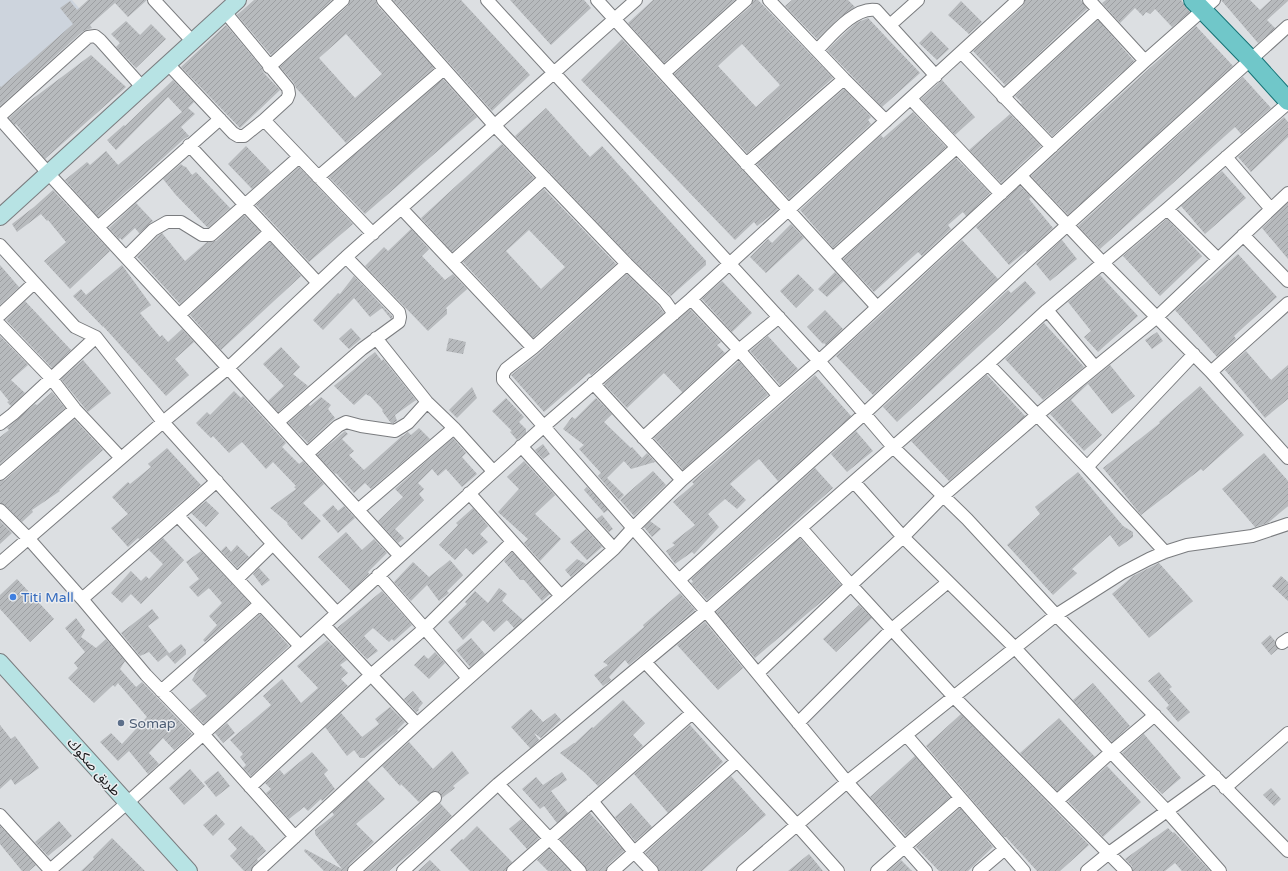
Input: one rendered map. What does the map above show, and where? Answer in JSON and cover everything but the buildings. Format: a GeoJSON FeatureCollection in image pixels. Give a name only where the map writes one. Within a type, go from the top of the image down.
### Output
{"type":"FeatureCollection","features":[{"type":"Feature","properties":{"kind":"main road"},"geometry":{"type":"LineString","coordinates":[[1203,3],[1288,102]]}},
{"type":"Feature","properties":{"kind":"street"},"geometry":{"type":"LineString","coordinates":[[154,0],[192,42]]}},
{"type":"Feature","properties":{"kind":"street"},"geometry":{"type":"LineString","coordinates":[[0,217],[238,0]]}},
{"type":"Feature","properties":{"kind":"street"},"geometry":{"type":"LineString","coordinates":[[269,67],[343,0]]}},
{"type":"Feature","properties":{"kind":"street"},"geometry":{"type":"LineString","coordinates":[[383,0],[495,126],[627,264],[665,301],[674,314]]}},
{"type":"Feature","properties":{"kind":"street"},"geometry":{"type":"LineString","coordinates":[[487,0],[730,263],[819,361],[894,447],[967,519],[1056,615],[1288,851]]}},
{"type":"Feature","properties":{"kind":"street"},"geometry":{"type":"LineString","coordinates":[[596,0],[878,307]]}},
{"type":"Feature","properties":{"kind":"street"},"geometry":{"type":"LineString","coordinates":[[0,563],[163,422],[228,368],[346,257],[636,0]]}},
{"type":"Feature","properties":{"kind":"street"},"geometry":{"type":"LineString","coordinates":[[664,74],[746,0]]}},
{"type":"Feature","properties":{"kind":"street"},"geometry":{"type":"LineString","coordinates":[[769,0],[886,121]]}},
{"type":"Feature","properties":{"kind":"street"},"geometry":{"type":"LineString","coordinates":[[890,26],[918,0]]}},
{"type":"Feature","properties":{"kind":"street"},"geometry":{"type":"LineString","coordinates":[[0,815],[50,871],[543,426],[691,299],[1018,0]]}},
{"type":"Feature","properties":{"kind":"street"},"geometry":{"type":"LineString","coordinates":[[1089,0],[1145,61]]}},
{"type":"Feature","properties":{"kind":"street"},"geometry":{"type":"LineString","coordinates":[[258,871],[417,724],[614,549],[633,528],[682,480],[819,361],[1052,148],[1145,61],[1203,3]]}},
{"type":"Feature","properties":{"kind":"street"},"geometry":{"type":"LineString","coordinates":[[817,50],[848,20],[865,10],[876,10],[936,76]]}},
{"type":"Feature","properties":{"kind":"street"},"geometry":{"type":"LineString","coordinates":[[1003,97],[1098,10]]}},
{"type":"Feature","properties":{"kind":"street"},"geometry":{"type":"LineString","coordinates":[[168,64],[238,136],[244,136],[264,120],[287,99],[290,94],[288,88],[269,67],[225,12]]}},
{"type":"Feature","properties":{"kind":"street"},"geometry":{"type":"LineString","coordinates":[[679,580],[865,413],[1022,266],[1288,26]]}},
{"type":"Feature","properties":{"kind":"street"},"geometry":{"type":"LineString","coordinates":[[142,87],[100,40],[95,36],[88,37],[0,117],[48,173],[400,556]]}},
{"type":"Feature","properties":{"kind":"street"},"geometry":{"type":"LineString","coordinates":[[961,52],[1052,148]]}},
{"type":"Feature","properties":{"kind":"street"},"geometry":{"type":"LineString","coordinates":[[318,177],[444,69]]}},
{"type":"Feature","properties":{"kind":"street"},"geometry":{"type":"LineString","coordinates":[[746,164],[844,79]]}},
{"type":"Feature","properties":{"kind":"street"},"geometry":{"type":"LineString","coordinates":[[911,99],[1001,194]]}},
{"type":"Feature","properties":{"kind":"street"},"geometry":{"type":"LineString","coordinates":[[404,871],[498,784],[706,611],[894,447],[1047,310],[1168,209],[1288,102]]}},
{"type":"Feature","properties":{"kind":"street"},"geometry":{"type":"LineString","coordinates":[[98,227],[220,119]]}},
{"type":"Feature","properties":{"kind":"street"},"geometry":{"type":"LineString","coordinates":[[264,120],[373,234]]}},
{"type":"Feature","properties":{"kind":"street"},"geometry":{"type":"LineString","coordinates":[[189,145],[318,283]]}},
{"type":"Feature","properties":{"kind":"street"},"geometry":{"type":"LineString","coordinates":[[832,258],[956,148]]}},
{"type":"Feature","properties":{"kind":"street"},"geometry":{"type":"LineString","coordinates":[[126,257],[153,230],[167,222],[181,222],[202,236],[211,235],[244,204],[299,157]]}},
{"type":"Feature","properties":{"kind":"street"},"geometry":{"type":"LineString","coordinates":[[1226,157],[1271,209]]}},
{"type":"Feature","properties":{"kind":"street"},"geometry":{"type":"LineString","coordinates":[[1021,176],[1103,263],[1194,354],[1288,458]]}},
{"type":"Feature","properties":{"kind":"street"},"geometry":{"type":"LineString","coordinates":[[452,262],[545,178]]}},
{"type":"Feature","properties":{"kind":"street"},"geometry":{"type":"LineString","coordinates":[[758,673],[903,537],[943,496],[1037,415],[1157,317],[1288,193]]}},
{"type":"Feature","properties":{"kind":"street"},"geometry":{"type":"LineString","coordinates":[[401,208],[533,348]]}},
{"type":"Feature","properties":{"kind":"street"},"geometry":{"type":"LineString","coordinates":[[1168,209],[1218,259]]}},
{"type":"Feature","properties":{"kind":"street"},"geometry":{"type":"LineString","coordinates":[[179,315],[270,232]]}},
{"type":"Feature","properties":{"kind":"street"},"geometry":{"type":"LineString","coordinates":[[1243,235],[1288,281]]}},
{"type":"Feature","properties":{"kind":"street"},"geometry":{"type":"LineString","coordinates":[[0,245],[75,327],[96,337],[163,422],[273,544],[337,612]]}},
{"type":"Feature","properties":{"kind":"street"},"geometry":{"type":"LineString","coordinates":[[278,422],[376,338],[399,322],[399,312],[346,257]]}},
{"type":"Feature","properties":{"kind":"street"},"geometry":{"type":"LineString","coordinates":[[627,264],[533,348],[506,369],[503,374],[503,380],[706,611],[847,782],[926,871]]}},
{"type":"Feature","properties":{"kind":"street"},"geometry":{"type":"LineString","coordinates":[[0,316],[34,283]]}},
{"type":"Feature","properties":{"kind":"street"},"geometry":{"type":"LineString","coordinates":[[691,299],[739,350],[778,396]]}},
{"type":"Feature","properties":{"kind":"street"},"geometry":{"type":"LineString","coordinates":[[1211,372],[1288,303]]}},
{"type":"Feature","properties":{"kind":"street"},"geometry":{"type":"LineString","coordinates":[[1047,310],[1095,367]]}},
{"type":"Feature","properties":{"kind":"street"},"geometry":{"type":"LineString","coordinates":[[643,438],[739,350],[779,317]]}},
{"type":"Feature","properties":{"kind":"street"},"geometry":{"type":"LineString","coordinates":[[0,325],[51,378],[75,409],[121,458]]}},
{"type":"Feature","properties":{"kind":"street"},"geometry":{"type":"LineString","coordinates":[[0,424],[13,414],[96,337]]}},
{"type":"Feature","properties":{"kind":"street"},"geometry":{"type":"LineString","coordinates":[[376,338],[427,402],[454,428],[494,471]]}},
{"type":"Feature","properties":{"kind":"street"},"geometry":{"type":"LineString","coordinates":[[1087,467],[1194,354]]}},
{"type":"Feature","properties":{"kind":"street"},"geometry":{"type":"LineString","coordinates":[[988,364],[1087,467],[1165,552]]}},
{"type":"Feature","properties":{"kind":"street"},"geometry":{"type":"LineString","coordinates":[[593,383],[682,480]]}},
{"type":"Feature","properties":{"kind":"street"},"geometry":{"type":"LineString","coordinates":[[307,454],[338,426],[346,422],[361,426],[395,431],[408,423],[427,402]]}},
{"type":"Feature","properties":{"kind":"street"},"geometry":{"type":"LineString","coordinates":[[0,474],[75,409]]}},
{"type":"Feature","properties":{"kind":"street"},"geometry":{"type":"LineString","coordinates":[[358,510],[454,428]]}},
{"type":"Feature","properties":{"kind":"street"},"geometry":{"type":"LineString","coordinates":[[521,446],[614,549]]}},
{"type":"Feature","properties":{"kind":"street"},"geometry":{"type":"LineString","coordinates":[[82,599],[217,481]]}},
{"type":"Feature","properties":{"kind":"street"},"geometry":{"type":"LineString","coordinates":[[854,482],[903,537],[1015,648],[1110,752],[1166,810],[1217,870]]}},
{"type":"Feature","properties":{"kind":"street"},"geometry":{"type":"LineString","coordinates":[[469,493],[560,596]]}},
{"type":"Feature","properties":{"kind":"street"},"geometry":{"type":"LineString","coordinates":[[0,510],[28,538],[82,599],[146,675],[203,734],[295,837]]}},
{"type":"Feature","properties":{"kind":"street"},"geometry":{"type":"LineString","coordinates":[[178,516],[300,646]]}},
{"type":"Feature","properties":{"kind":"street"},"geometry":{"type":"LineString","coordinates":[[743,871],[847,782],[1056,615],[1122,573],[1149,558],[1187,545],[1252,536],[1288,524]]}},
{"type":"Feature","properties":{"kind":"street"},"geometry":{"type":"LineString","coordinates":[[801,528],[954,697],[1126,871]]}},
{"type":"Feature","properties":{"kind":"street"},"geometry":{"type":"LineString","coordinates":[[250,787],[371,675],[425,628],[512,542]]}},
{"type":"Feature","properties":{"kind":"street"},"geometry":{"type":"LineString","coordinates":[[237,579],[273,544]]}},
{"type":"Feature","properties":{"kind":"street"},"geometry":{"type":"LineString","coordinates":[[378,576],[468,678]]}},
{"type":"Feature","properties":{"kind":"street"},"geometry":{"type":"LineString","coordinates":[[798,722],[892,629],[948,582]]}},
{"type":"Feature","properties":{"kind":"street"},"geometry":{"type":"LineString","coordinates":[[161,691],[260,604]]}},
{"type":"Feature","properties":{"kind":"street"},"geometry":{"type":"LineString","coordinates":[[324,625],[417,724]]}},
{"type":"Feature","properties":{"kind":"street","name":"طريق صكوك"},"geometry":{"type":"LineString","coordinates":[[0,662],[189,871]]}},
{"type":"Feature","properties":{"kind":"street"},"geometry":{"type":"LineString","coordinates":[[645,662],[838,871]]}},
{"type":"Feature","properties":{"kind":"street"},"geometry":{"type":"LineString","coordinates":[[513,871],[692,713]]}},
{"type":"Feature","properties":{"kind":"street"},"geometry":{"type":"LineString","coordinates":[[1058,801],[1110,752],[1155,715]]}},
{"type":"Feature","properties":{"kind":"street"},"geometry":{"type":"LineString","coordinates":[[1225,788],[1288,734]]}},
{"type":"Feature","properties":{"kind":"street"},"geometry":{"type":"LineString","coordinates":[[906,735],[1024,871]]}},
{"type":"Feature","properties":{"kind":"street"},"geometry":{"type":"LineString","coordinates":[[613,871],[737,761]]}},
{"type":"Feature","properties":{"kind":"street"},"geometry":{"type":"LineString","coordinates":[[1087,871],[1166,810],[1215,776]]}},
{"type":"Feature","properties":{"kind":"street"},"geometry":{"type":"LineString","coordinates":[[498,784],[580,871]]}},
{"type":"Feature","properties":{"kind":"street"},"geometry":{"type":"LineString","coordinates":[[354,871],[435,798]]}},
{"type":"Feature","properties":{"kind":"street"},"geometry":{"type":"LineString","coordinates":[[877,871],[905,848],[960,798]]}},
{"type":"Feature","properties":{"kind":"street"},"geometry":{"type":"LineString","coordinates":[[592,801],[634,852],[652,871]]}},
{"type":"Feature","properties":{"kind":"street"},"geometry":{"type":"LineString","coordinates":[[979,871],[1005,849]]}},
{"type":"Feature","properties":{"kind":"shaded area"},"geometry":{"type":"Polygon","coordinates":[[[0,0],[72,0],[92,23],[0,103],[0,0]]]}},
{"type":"Feature","properties":{"kind":"place","name":"Titi Mall"},"geometry":{"type":"Point","coordinates":[13,597]}},
{"type":"Feature","properties":{"kind":"place","name":"Somap"},"geometry":{"type":"Point","coordinates":[121,723]}}]}
